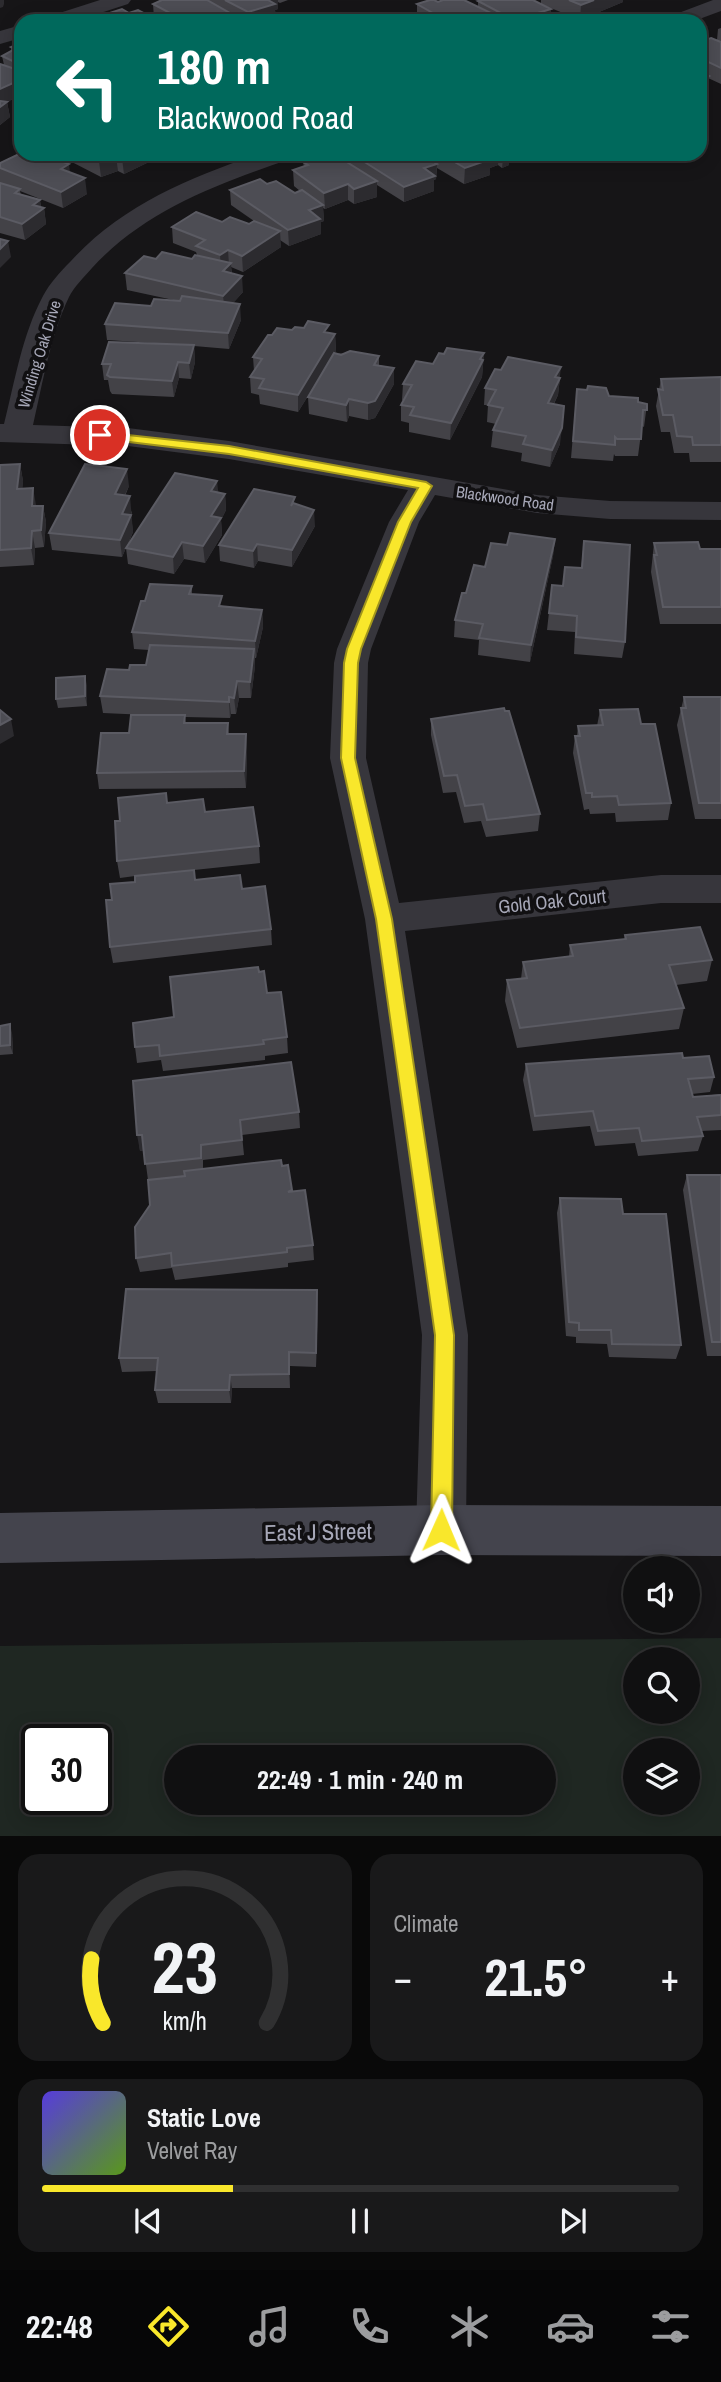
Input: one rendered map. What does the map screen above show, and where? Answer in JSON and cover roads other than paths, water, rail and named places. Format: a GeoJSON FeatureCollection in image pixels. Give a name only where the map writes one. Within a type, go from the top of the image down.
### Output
{"type":"FeatureCollection","features":[{"type":"Feature","properties":{"kind":"street"},"geometry":{"type":"LineString","coordinates":[[76,14],[121,0]]}},
{"type":"Feature","properties":{"kind":"street"},"geometry":{"type":"LineString","coordinates":[[694,14],[721,4]]}},
{"type":"Feature","properties":{"kind":"street","name":"Winding Oak Drive"},"geometry":{"type":"LineString","coordinates":[[8,432],[56,295],[94,251],[130,220],[182,191],[263,161]]}},
{"type":"Feature","properties":{"kind":"street","name":"Blackwood Road"},"geometry":{"type":"LineString","coordinates":[[8,432],[128,437],[229,450],[537,504],[610,510],[721,510]]}},
{"type":"Feature","properties":{"kind":"street"},"geometry":{"type":"LineString","coordinates":[[426,486],[404,522],[351,663],[348,758],[384,919],[445,1335],[441,1530]]}},
{"type":"Feature","properties":{"kind":"street","name":"Gold Oak Court"},"geometry":{"type":"LineString","coordinates":[[384,919],[661,888],[721,889]]}},
{"type":"Feature","properties":{"kind":"street","name":"East J Street"},"geometry":{"type":"LineString","coordinates":[[0,1538],[441,1530],[721,1531]]}}]}
